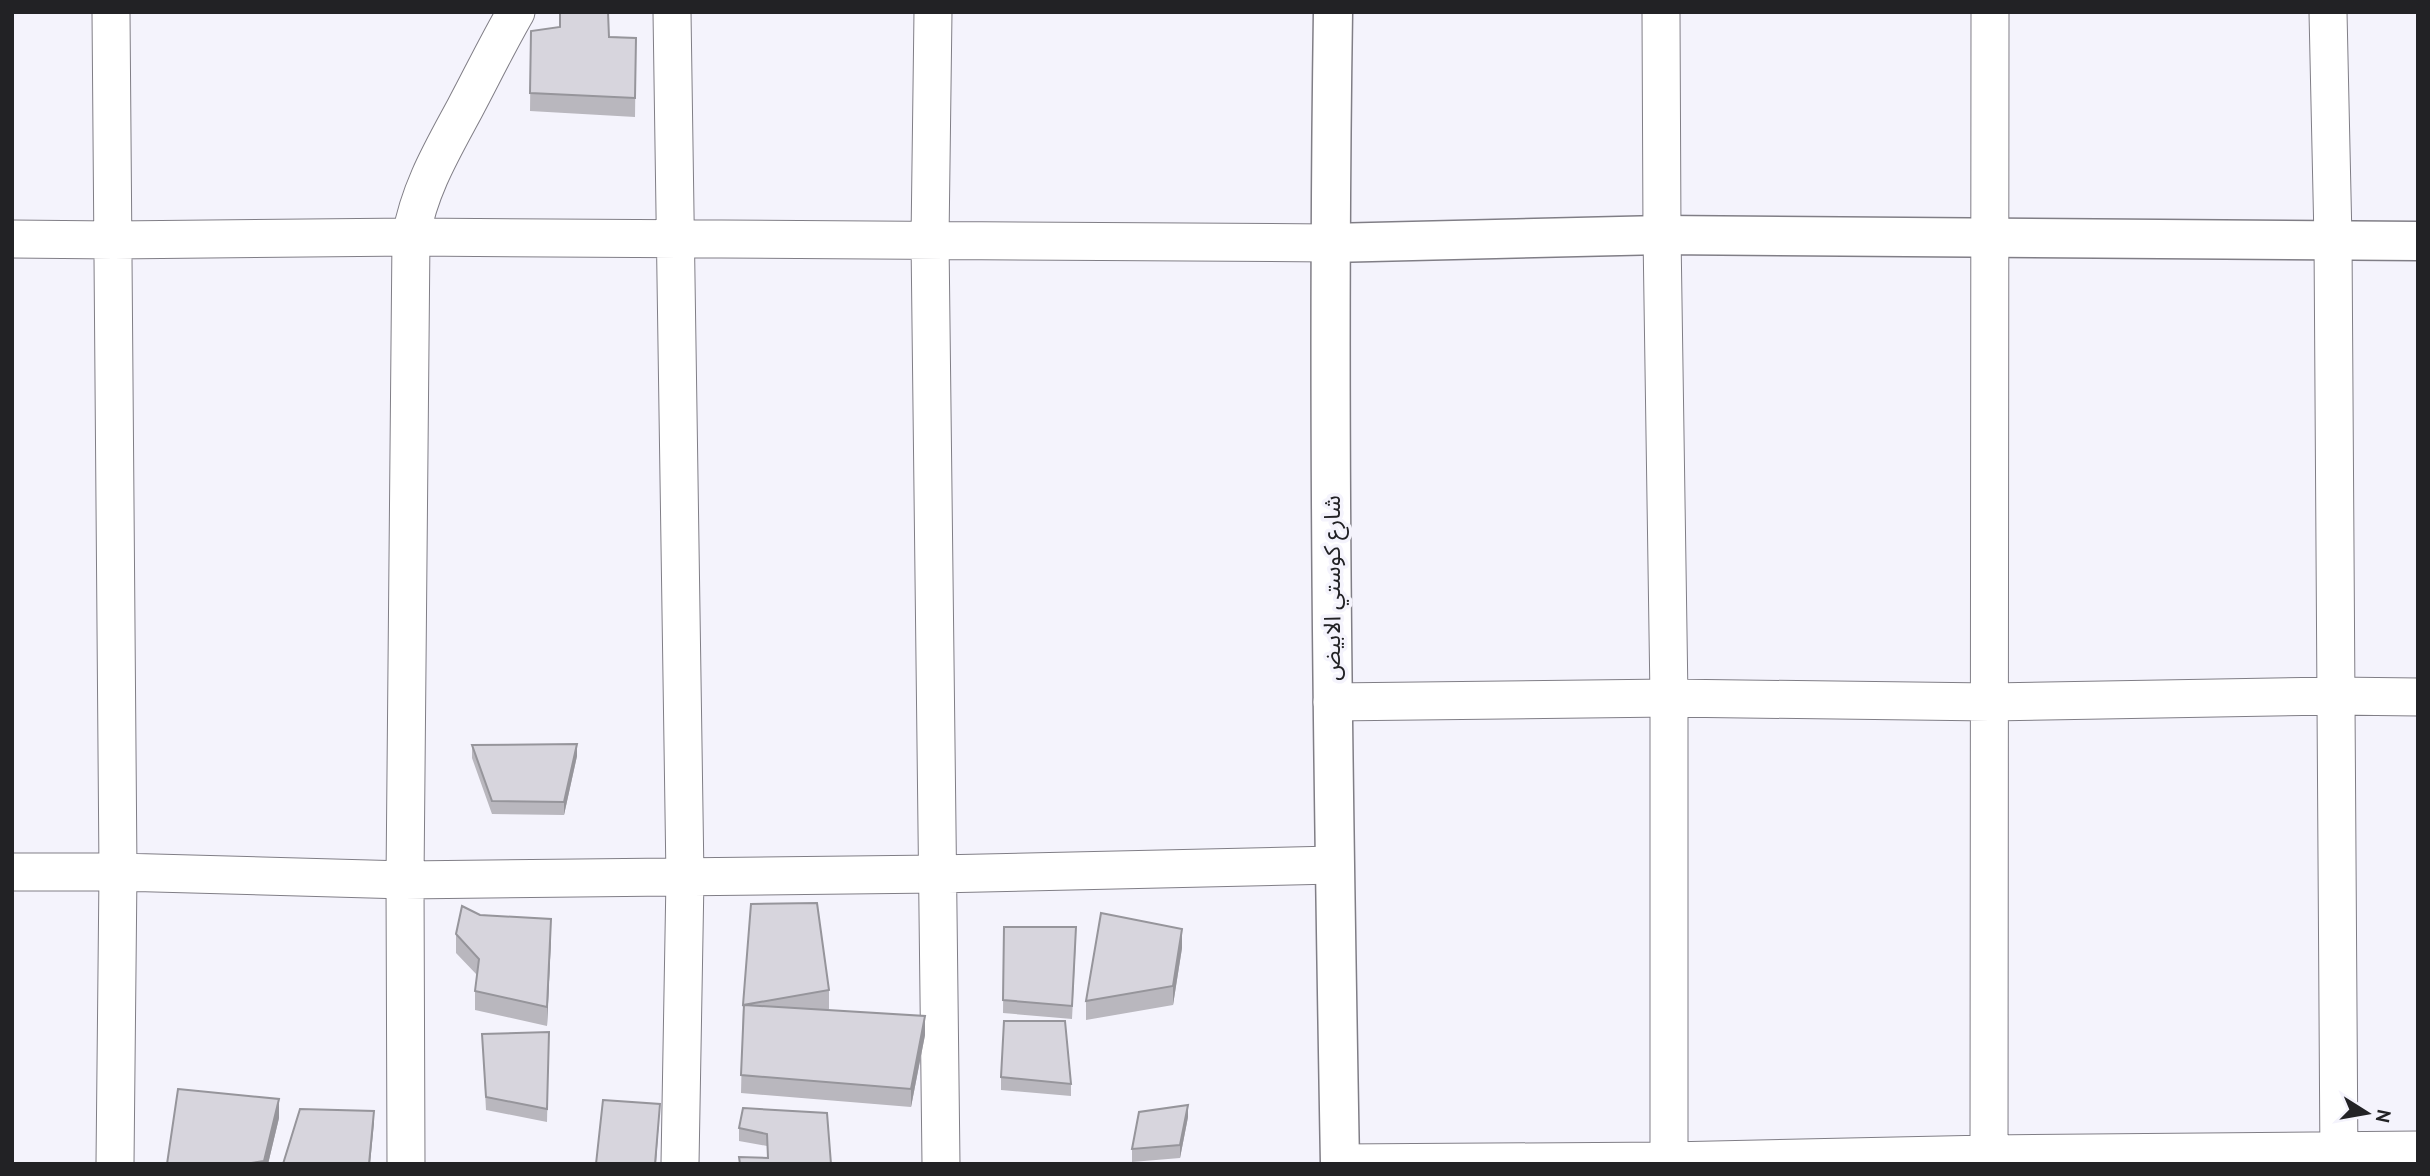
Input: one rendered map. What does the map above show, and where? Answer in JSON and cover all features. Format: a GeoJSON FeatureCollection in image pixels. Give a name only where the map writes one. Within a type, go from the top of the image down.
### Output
{"type":"FeatureCollection","features":[{"type":"Feature","properties":{"kind":"main road","name":"شارع كوستي الابيض"},"geometry":{"type":"LineString","coordinates":[[1333,12],[1330,243],[1332,702],[1340,1163]]}},
{"type":"Feature","properties":{"kind":"main road"},"geometry":{"type":"LineString","coordinates":[[1330,243],[1662,235],[2418,241]]}},
{"type":"Feature","properties":{"kind":"street"},"geometry":{"type":"LineString","coordinates":[[111,12],[118,872],[115,1164]]}},
{"type":"Feature","properties":{"kind":"street"},"geometry":{"type":"LineString","coordinates":[[406,1164],[405,880],[411,237],[422,192],[516,12]]}},
{"type":"Feature","properties":{"kind":"street"},"geometry":{"type":"LineString","coordinates":[[672,12],[685,878],[680,1164]]}},
{"type":"Feature","properties":{"kind":"street"},"geometry":{"type":"LineString","coordinates":[[933,12],[930,240],[941,1164]]}},
{"type":"Feature","properties":{"kind":"street"},"geometry":{"type":"LineString","coordinates":[[1661,12],[1669,698],[1669,1162]]}},
{"type":"Feature","properties":{"kind":"street"},"geometry":{"type":"LineString","coordinates":[[1989,1159],[1990,12]]}},
{"type":"Feature","properties":{"kind":"street"},"geometry":{"type":"LineString","coordinates":[[2328,12],[2333,240],[2339,1158]]}},
{"type":"Feature","properties":{"kind":"street"},"geometry":{"type":"LineString","coordinates":[[12,239],[411,237],[1330,243]]}},
{"type":"Feature","properties":{"kind":"street"},"geometry":{"type":"LineString","coordinates":[[1332,702],[1669,698],[1990,702],[2418,697]]}},
{"type":"Feature","properties":{"kind":"street"},"geometry":{"type":"LineString","coordinates":[[12,872],[118,872],[405,880],[937,874],[1334,865]]}},
{"type":"Feature","properties":{"kind":"street"},"geometry":{"type":"LineString","coordinates":[[1340,1163],[2339,1158],[2418,1150]]}},
{"type":"Feature","properties":{"kind":"building"},"geometry":{"type":"Polygon","coordinates":[[[560,12],[608,12],[609,37],[636,38],[635,98],[530,93],[531,31],[560,27],[560,12]]]}},
{"type":"Feature","properties":{"kind":"building"},"geometry":{"type":"Polygon","coordinates":[[[577,744],[564,802],[492,801],[472,745],[577,744]]]}},
{"type":"Feature","properties":{"kind":"building"},"geometry":{"type":"Polygon","coordinates":[[[817,903],[829,990],[743,1005],[751,904],[817,903]]]}},
{"type":"Feature","properties":{"kind":"building"},"geometry":{"type":"Polygon","coordinates":[[[462,906],[480,915],[551,919],[547,1007],[475,991],[479,959],[456,934],[462,906]]]}},
{"type":"Feature","properties":{"kind":"building"},"geometry":{"type":"Polygon","coordinates":[[[1101,913],[1182,929],[1173,986],[1086,1001],[1101,913]]]}},
{"type":"Feature","properties":{"kind":"building"},"geometry":{"type":"Polygon","coordinates":[[[1004,927],[1076,927],[1072,1006],[1003,1000],[1004,927]]]}},
{"type":"Feature","properties":{"kind":"building"},"geometry":{"type":"Polygon","coordinates":[[[744,1005],[925,1016],[911,1089],[741,1075],[744,1005]]]}},
{"type":"Feature","properties":{"kind":"building"},"geometry":{"type":"Polygon","coordinates":[[[1004,1021],[1065,1021],[1071,1084],[1001,1077],[1004,1021]]]}},
{"type":"Feature","properties":{"kind":"building"},"geometry":{"type":"Polygon","coordinates":[[[549,1032],[547,1109],[486,1097],[482,1034],[549,1032]]]}},
{"type":"Feature","properties":{"kind":"building"},"geometry":{"type":"Polygon","coordinates":[[[178,1089],[279,1099],[264,1161],[245,1164],[167,1164],[178,1089]]]}},
{"type":"Feature","properties":{"kind":"building"},"geometry":{"type":"Polygon","coordinates":[[[603,1100],[660,1104],[655,1164],[596,1164],[603,1100]]]}},
{"type":"Feature","properties":{"kind":"building"},"geometry":{"type":"Polygon","coordinates":[[[1188,1105],[1180,1145],[1132,1149],[1139,1112],[1188,1105]]]}},
{"type":"Feature","properties":{"kind":"building"},"geometry":{"type":"Polygon","coordinates":[[[743,1108],[827,1113],[831,1164],[740,1164],[739,1157],[768,1158],[767,1134],[739,1128],[743,1108]]]}},
{"type":"Feature","properties":{"kind":"building"},"geometry":{"type":"Polygon","coordinates":[[[300,1109],[374,1111],[369,1164],[283,1164],[300,1109]]]}}]}
